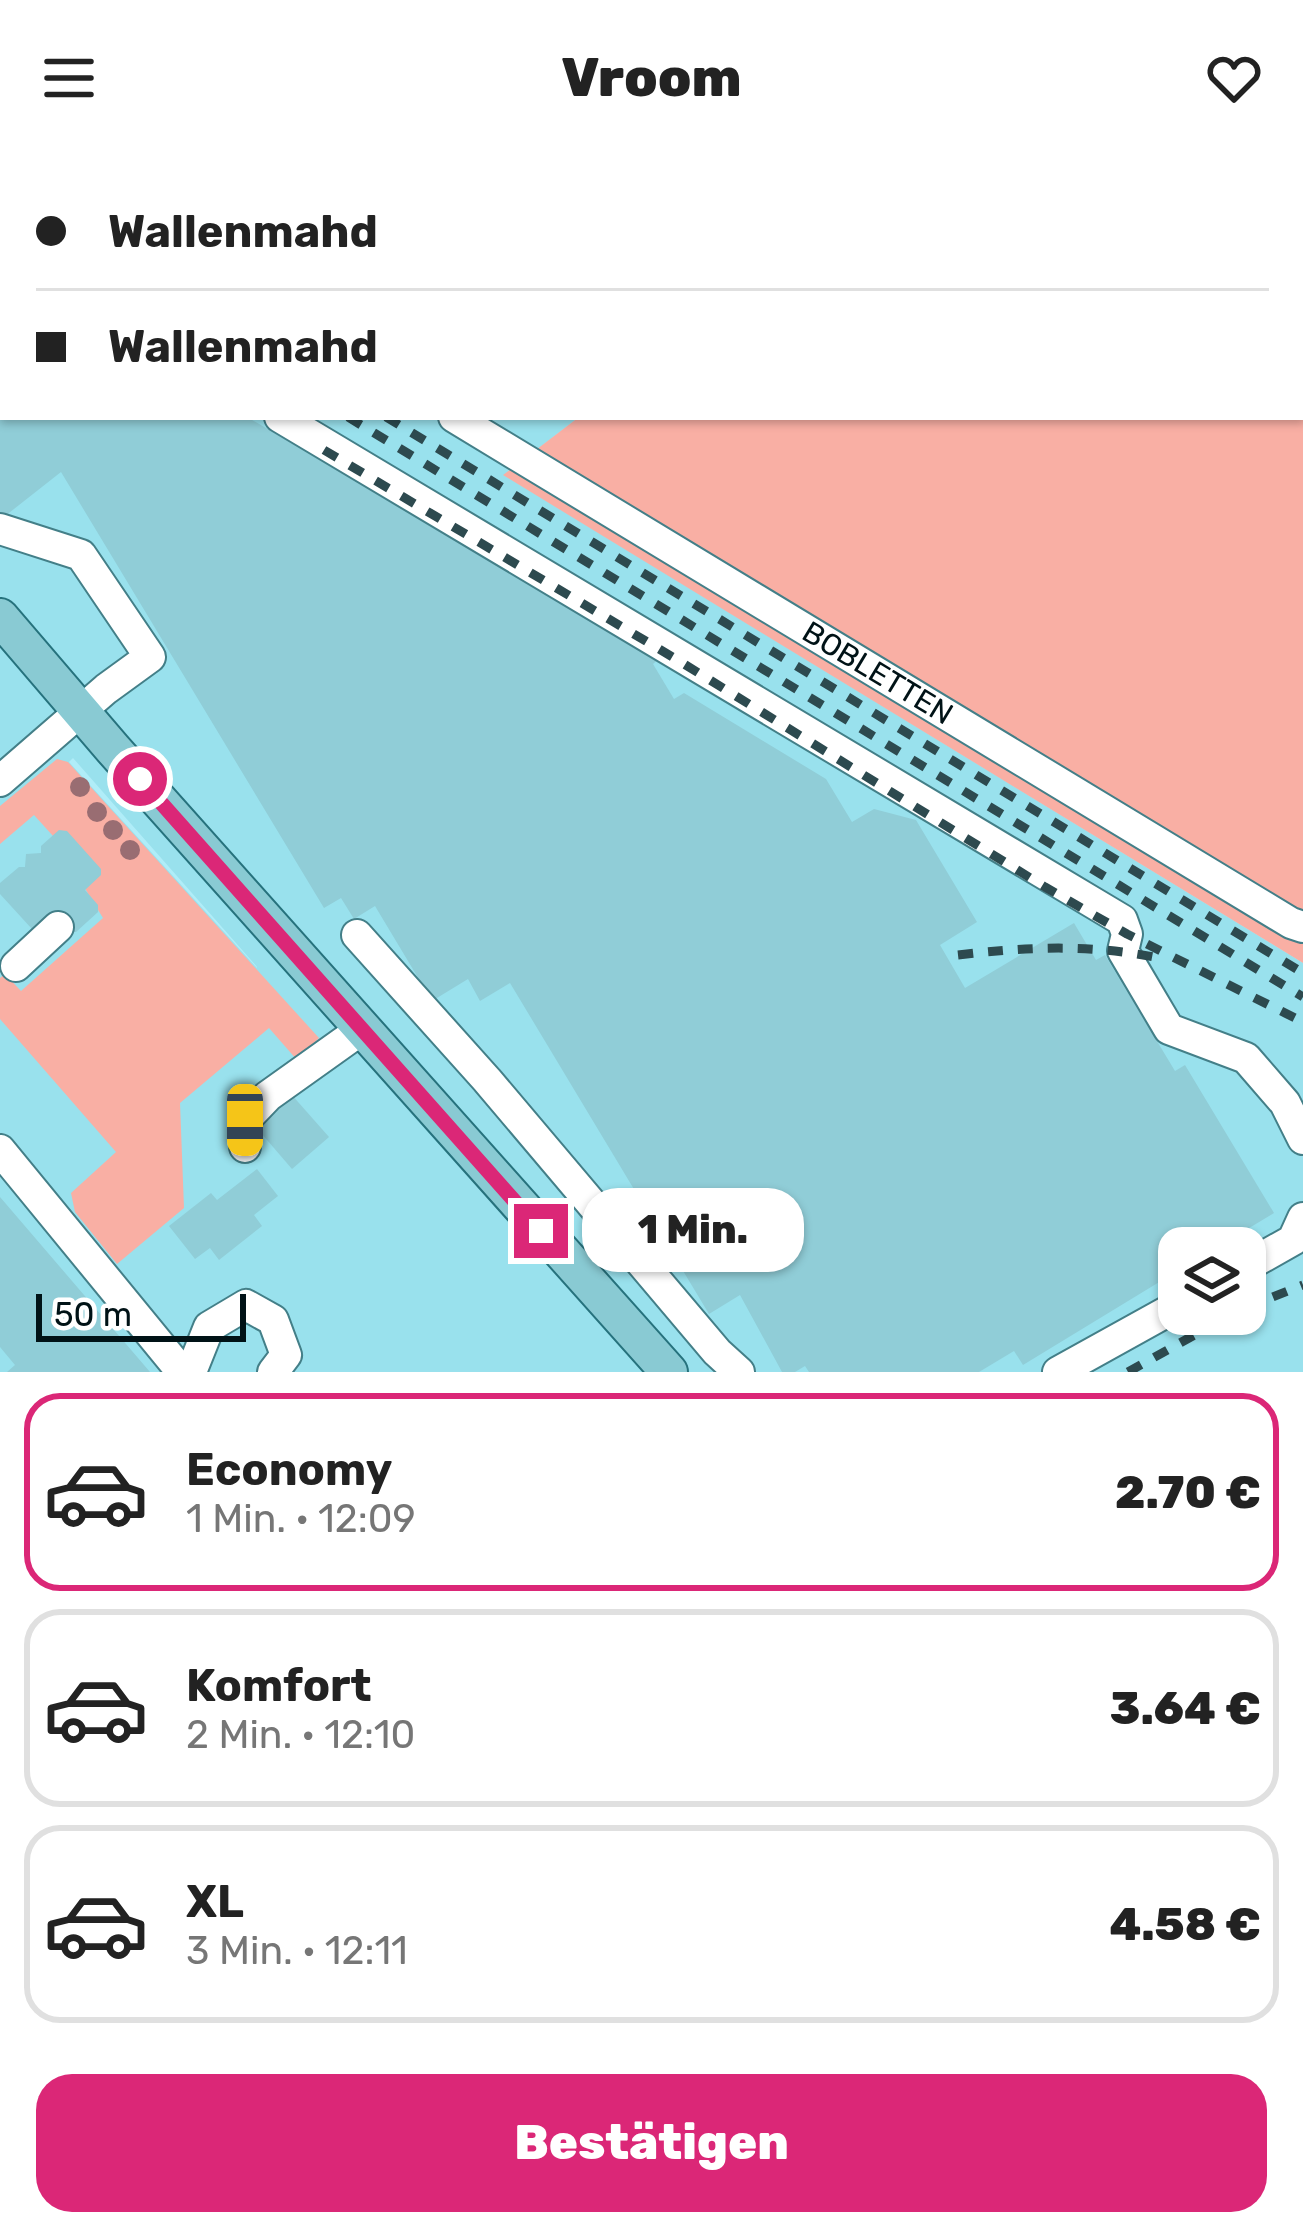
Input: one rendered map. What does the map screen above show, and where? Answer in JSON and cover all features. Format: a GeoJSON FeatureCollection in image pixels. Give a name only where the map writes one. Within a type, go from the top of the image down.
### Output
{"type":"FeatureCollection","features":[{"type":"Feature","properties":{"kind":"main road"},"geometry":{"type":"LineString","coordinates":[[0,617],[669,1372]]}},
{"type":"Feature","properties":{"kind":"street"},"geometry":{"type":"LineString","coordinates":[[285,420],[1122,920],[1127,934],[1123,951],[1169,1029],[1246,1058],[1285,1103],[1303,1139]]}},
{"type":"Feature","properties":{"kind":"street","name":"BOBLETTEN"},"geometry":{"type":"LineString","coordinates":[[459,420],[1303,927]]}},
{"type":"Feature","properties":{"kind":"street"},"geometry":{"type":"LineString","coordinates":[[0,529],[80,555],[150,657],[0,781]]}},
{"type":"Feature","properties":{"kind":"street"},"geometry":{"type":"LineString","coordinates":[[16,966],[58,927]]}},
{"type":"Feature","properties":{"kind":"street"},"geometry":{"type":"LineString","coordinates":[[357,935],[739,1372]]}},
{"type":"Feature","properties":{"kind":"street"},"geometry":{"type":"LineString","coordinates":[[245,1147],[245,1120],[268,1096],[362,1029]]}},
{"type":"Feature","properties":{"kind":"street"},"geometry":{"type":"LineString","coordinates":[[0,1150],[182,1372]]}},
{"type":"Feature","properties":{"kind":"street"},"geometry":{"type":"LineString","coordinates":[[1266,1255],[1293,1240],[1303,1218]]}},
{"type":"Feature","properties":{"kind":"street"},"geometry":{"type":"LineString","coordinates":[[191,1372],[209,1327],[246,1305],[273,1320],[286,1354],[272,1372]]}},
{"type":"Feature","properties":{"kind":"street"},"geometry":{"type":"LineString","coordinates":[[1058,1372],[1158,1317]]}},
{"type":"Feature","properties":{"kind":"shaded area"},"geometry":{"type":"Polygon","coordinates":[[[0,420],[575,420],[504,475],[1303,963],[1303,1372],[0,1372],[0,420]],[[73,758],[69,762],[257,967],[73,758]]]}},
{"type":"Feature","properties":{"kind":"shaded area"},"geometry":{"type":"Polygon","coordinates":[[[575,420],[1303,420],[1303,963],[503,475],[575,420]]]}},
{"type":"Feature","properties":{"kind":"shaded area"},"geometry":{"type":"Polygon","coordinates":[[[57,759],[68,762],[319,1038],[297,1060],[269,1028],[180,1103],[184,1208],[117,1264],[75,1212],[71,1193],[116,1152],[0,1019],[0,978],[5,974],[21,991],[103,918],[53,836],[34,815],[0,844],[0,806],[57,759]]]}},
{"type":"Feature","properties":{"kind":"building"},"geometry":{"type":"Polygon","coordinates":[[[0,420],[252,420],[660,658],[653,664],[674,699],[684,693],[826,779],[852,822],[874,809],[916,820],[977,922],[940,945],[965,988],[1074,923],[1096,960],[1105,955],[1175,1071],[1185,1065],[1274,1213],[1251,1227],[1158,1227],[1158,1283],[1023,1365],[1014,1351],[979,1372],[809,1372],[805,1366],[782,1372],[740,1295],[709,1314],[510,983],[480,1001],[468,979],[432,1001],[375,906],[354,919],[341,898],[324,908],[61,472],[0,520],[0,420]]]}},
{"type":"Feature","properties":{"kind":"building"},"geometry":{"type":"Polygon","coordinates":[[[59,830],[67,831],[101,869],[101,875],[85,890],[98,912],[76,932],[32,929],[0,894],[0,883],[25,867],[26,854],[41,853],[41,846],[59,830]]]}},
{"type":"Feature","properties":{"kind":"building"},"geometry":{"type":"Polygon","coordinates":[[[291,1094],[329,1137],[292,1169],[255,1126],[291,1094]]]}},
{"type":"Feature","properties":{"kind":"building"},"geometry":{"type":"Polygon","coordinates":[[[257,1169],[278,1196],[254,1215],[262,1226],[219,1260],[210,1248],[195,1259],[169,1226],[211,1193],[217,1200],[257,1169]]]}},
{"type":"Feature","properties":{"kind":"building"},"geometry":{"type":"Polygon","coordinates":[[[0,1197],[150,1372],[7,1372],[15,1365],[0,1347],[0,1197]]]}},
{"type":"Feature","properties":{"kind":"railway"},"geometry":{"type":"LineString","coordinates":[[353,420],[1303,997]]}},
{"type":"Feature","properties":{"kind":"railway"},"geometry":{"type":"LineString","coordinates":[[391,420],[1303,973]]}},
{"type":"Feature","properties":{"kind":"railway"},"geometry":{"type":"LineString","coordinates":[[324,450],[676,659],[1045,887],[1127,934],[1303,1022]]}},
{"type":"Feature","properties":{"kind":"railway"},"geometry":{"type":"LineString","coordinates":[[958,955],[1056,948],[1154,957]]}},
{"type":"Feature","properties":{"kind":"railway"},"geometry":{"type":"LineString","coordinates":[[1266,1300],[1303,1285]]}},
{"type":"Feature","properties":{"kind":"railway"},"geometry":{"type":"LineString","coordinates":[[1128,1372],[1194,1335]]}},
{"type":"Feature","properties":{"kind":"route"},"geometry":{"type":"LineString","coordinates":[[140,779],[541,1231]]}}]}
